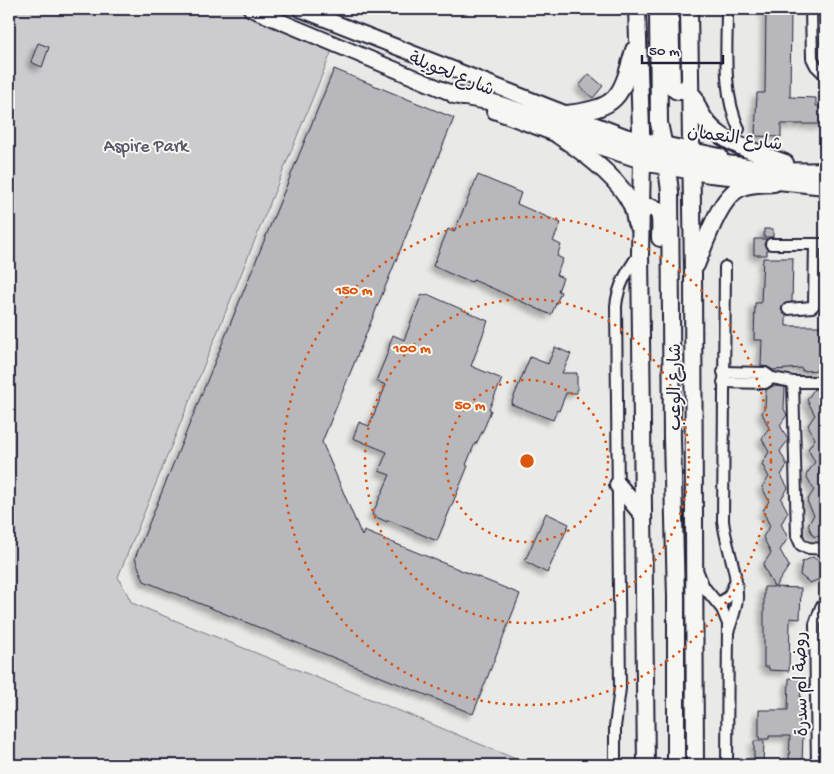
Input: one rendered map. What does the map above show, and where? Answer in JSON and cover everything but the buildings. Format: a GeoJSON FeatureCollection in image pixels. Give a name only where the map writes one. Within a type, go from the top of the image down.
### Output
{"type":"FeatureCollection","features":[{"type":"Feature","properties":{"kind":"main road","name":"شارع الوعب"},"geometry":{"type":"LineString","coordinates":[[637,9],[641,151],[642,514],[646,765]]}},
{"type":"Feature","properties":{"kind":"main road"},"geometry":{"type":"LineString","coordinates":[[658,9],[660,123],[671,203],[672,439],[676,596],[676,765]]}},
{"type":"Feature","properties":{"kind":"main road"},"geometry":{"type":"LineString","coordinates":[[670,9],[672,86],[676,91],[680,91],[690,83]]}},
{"type":"Feature","properties":{"kind":"main road","name":"شارع الوعب"},"geometry":{"type":"LineString","coordinates":[[690,9],[696,765]]}},
{"type":"Feature","properties":{"kind":"main road"},"geometry":{"type":"LineString","coordinates":[[567,114],[597,110],[614,99],[622,89],[627,77],[638,33]]}},
{"type":"Feature","properties":{"kind":"main road"},"geometry":{"type":"LineString","coordinates":[[690,83],[701,117],[712,130],[728,140],[784,163]]}},
{"type":"Feature","properties":{"kind":"main road"},"geometry":{"type":"LineString","coordinates":[[454,95],[488,101],[641,151],[650,158],[665,156],[739,166],[793,171],[825,171]]}},
{"type":"Feature","properties":{"kind":"main road"},"geometry":{"type":"LineString","coordinates":[[558,135],[592,161],[626,195],[634,210],[640,253]]}},
{"type":"Feature","properties":{"kind":"main road"},"geometry":{"type":"LineString","coordinates":[[693,272],[720,209],[727,198],[740,188],[774,183]]}},
{"type":"Feature","properties":{"kind":"main road"},"geometry":{"type":"LineString","coordinates":[[641,213],[648,207],[652,207],[656,209],[660,216],[664,556],[670,583],[676,596]]}},
{"type":"Feature","properties":{"kind":"main road"},"geometry":{"type":"LineString","coordinates":[[618,486],[642,514]]}},
{"type":"Feature","properties":{"kind":"street","name":"شارع لحويلة"},"geometry":{"type":"LineString","coordinates":[[251,9],[271,13],[454,95],[558,135],[587,143],[641,151]]}},
{"type":"Feature","properties":{"kind":"street","name":"شارع لحويلة"},"geometry":{"type":"LineString","coordinates":[[300,9],[625,136],[641,151]]}},
{"type":"Feature","properties":{"kind":"street"},"geometry":{"type":"LineString","coordinates":[[727,9],[728,91],[739,129]]}},
{"type":"Feature","properties":{"kind":"street"},"geometry":{"type":"LineString","coordinates":[[811,9],[812,58],[816,66],[825,74]]}},
{"type":"Feature","properties":{"kind":"street","name":"شارع النعمان"},"geometry":{"type":"LineString","coordinates":[[691,161],[738,159],[825,165]]}},
{"type":"Feature","properties":{"kind":"street"},"geometry":{"type":"LineString","coordinates":[[691,161],[774,183],[825,187]]}},
{"type":"Feature","properties":{"kind":"street"},"geometry":{"type":"LineString","coordinates":[[771,244],[820,244],[814,305],[812,307],[788,309]]}},
{"type":"Feature","properties":{"kind":"street"},"geometry":{"type":"LineString","coordinates":[[615,765],[615,727],[620,688],[616,306],[623,280],[640,253]]}},
{"type":"Feature","properties":{"kind":"street"},"geometry":{"type":"LineString","coordinates":[[725,267],[723,521],[735,581],[736,606],[728,632]]}},
{"type":"Feature","properties":{"kind":"street"},"geometry":{"type":"LineString","coordinates":[[723,377],[765,373],[772,378],[793,382],[825,382]]}},
{"type":"Feature","properties":{"kind":"street"},"geometry":{"type":"LineString","coordinates":[[793,382],[796,536],[801,545],[825,550]]}},
{"type":"Feature","properties":{"kind":"street"},"geometry":{"type":"LineString","coordinates":[[695,559],[704,587],[726,616],[728,632],[727,765]]}},
{"type":"Feature","properties":{"kind":"street"},"geometry":{"type":"LineString","coordinates":[[717,602],[726,600],[729,597],[735,581]]}},
{"type":"Feature","properties":{"kind":"street","name":"روضة ام سدرة"},"geometry":{"type":"LineString","coordinates":[[817,765],[814,624],[821,607],[825,605]]}},
{"type":"Feature","properties":{"kind":"green space","name":"Aspire Park"},"geometry":{"type":"Polygon","coordinates":[[[9,9],[238,9],[333,48],[118,577],[132,603],[530,765],[9,765],[9,9]]]}}]}
